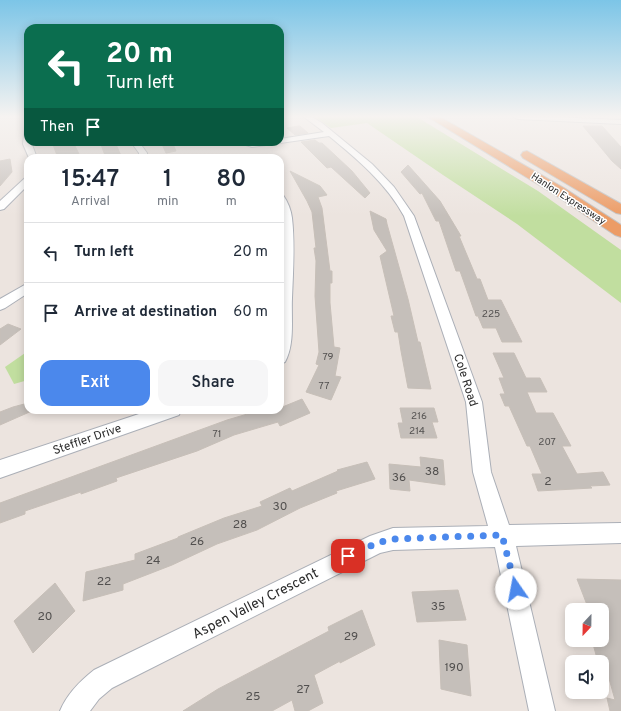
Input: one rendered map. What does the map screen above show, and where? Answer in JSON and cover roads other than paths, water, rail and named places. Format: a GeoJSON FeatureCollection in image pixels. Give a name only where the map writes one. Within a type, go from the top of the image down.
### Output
{"type":"FeatureCollection","features":[{"type":"Feature","properties":{"kind":"highway","name":"Hanlon Expressway"},"geometry":{"type":"LineString","coordinates":[[489,150],[559,191],[621,232]]}},
{"type":"Feature","properties":{"kind":"highway","name":"Hanlon Expressway"},"geometry":{"type":"LineString","coordinates":[[517,150],[621,210]]}},
{"type":"Feature","properties":{"kind":"street","name":"Cole Road"},"geometry":{"type":"LineString","coordinates":[[351,150],[386,181],[400,199],[409,216],[474,402],[482,472],[509,559],[542,711]]}},
{"type":"Feature","properties":{"kind":"street"},"geometry":{"type":"LineString","coordinates":[[0,207],[24,184]]}},
{"type":"Feature","properties":{"kind":"street"},"geometry":{"type":"LineString","coordinates":[[284,206],[287,217],[287,262],[284,324]]}},
{"type":"Feature","properties":{"kind":"street"},"geometry":{"type":"LineString","coordinates":[[0,305],[24,290]]}},
{"type":"Feature","properties":{"kind":"street","name":"Steffler Drive"},"geometry":{"type":"LineString","coordinates":[[0,469],[161,414]]}},
{"type":"Feature","properties":{"kind":"street","name":"Aspen Valley Crescent"},"geometry":{"type":"LineString","coordinates":[[73,711],[90,690],[103,679],[377,543],[393,539],[621,533]]}}]}
